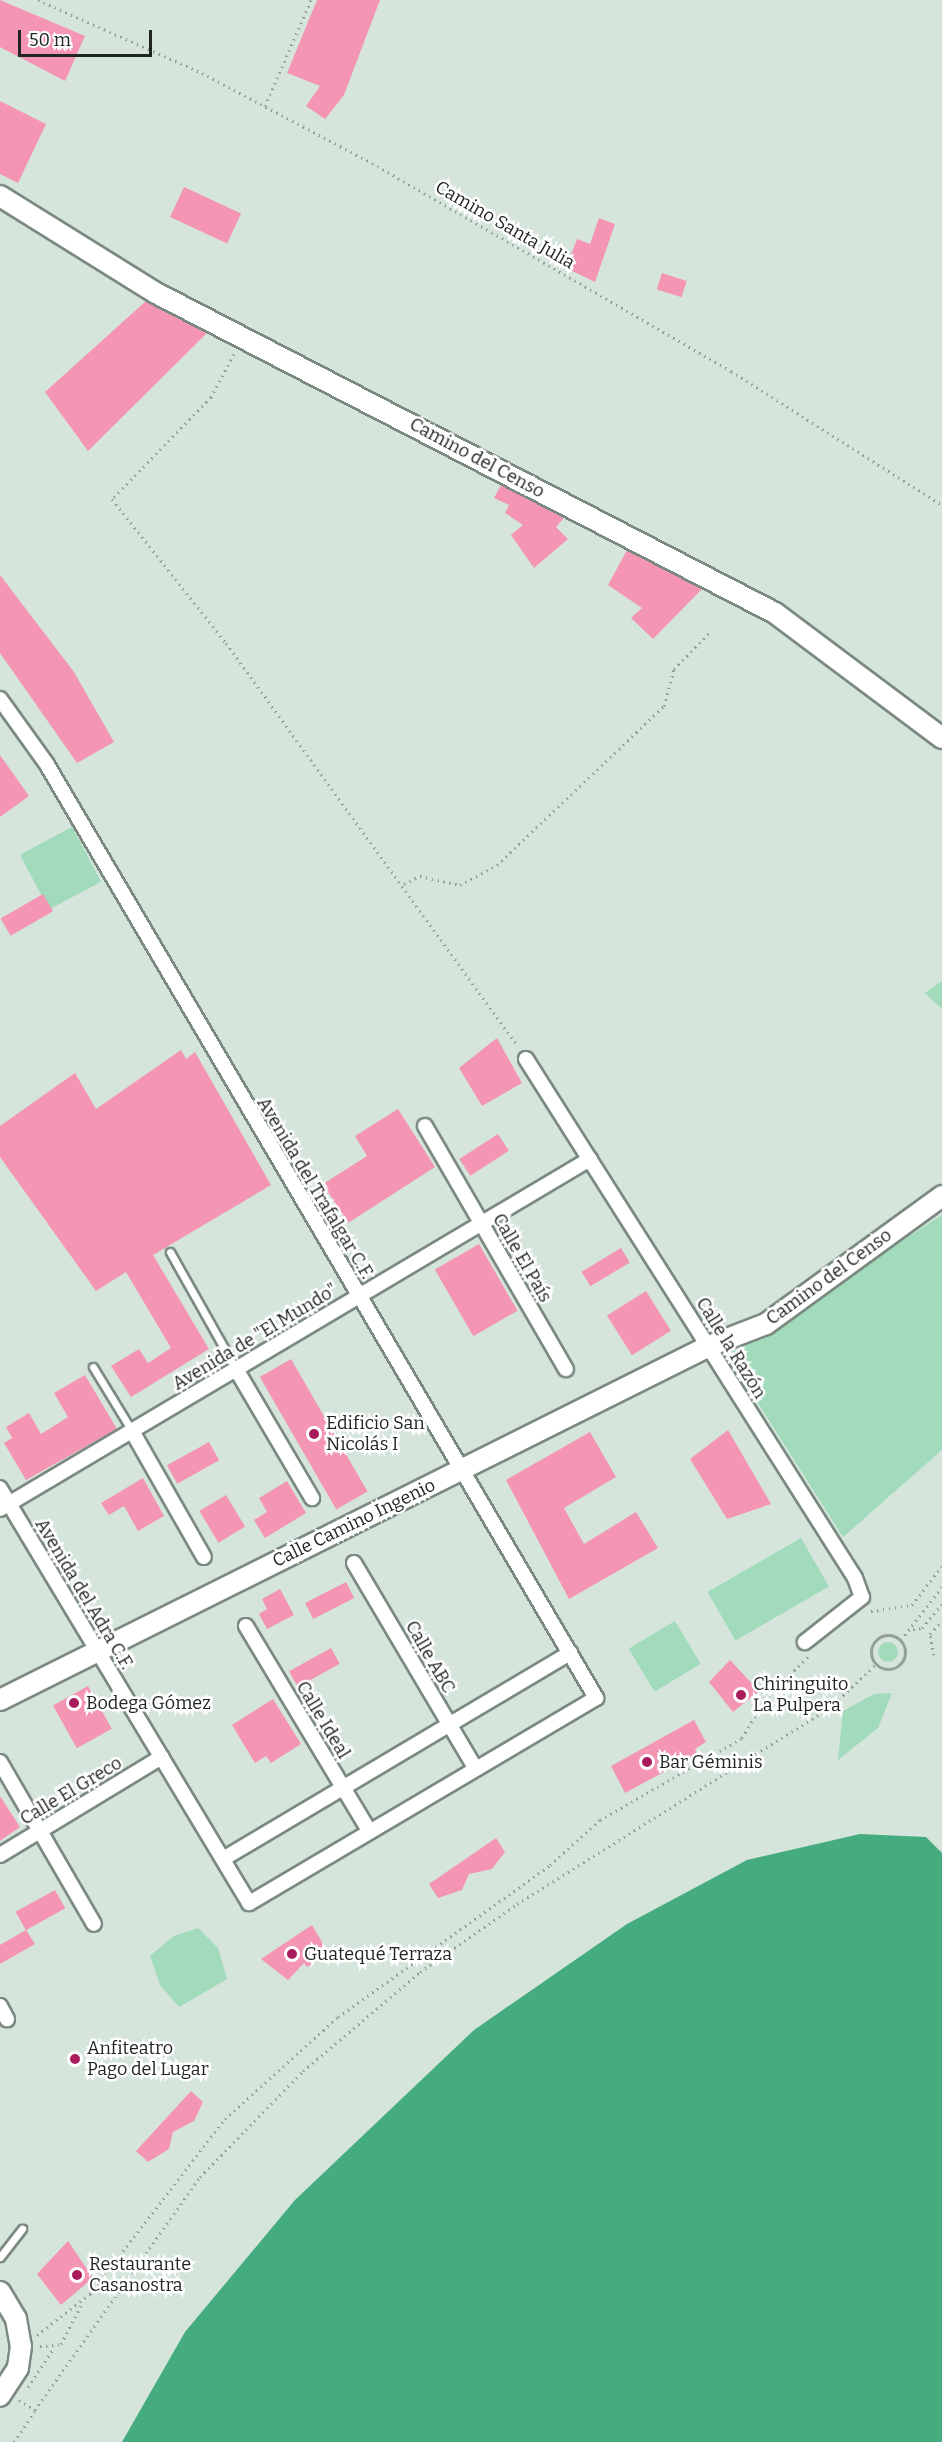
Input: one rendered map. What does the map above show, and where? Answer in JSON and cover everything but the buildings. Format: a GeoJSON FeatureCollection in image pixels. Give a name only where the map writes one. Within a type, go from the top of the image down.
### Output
{"type":"FeatureCollection","features":[{"type":"Feature","properties":{"kind":"street","name":"Camino del Censo"},"geometry":{"type":"LineString","coordinates":[[0,196],[156,293],[775,613],[942,738]]}},
{"type":"Feature","properties":{"kind":"street","name":"Avenida del Trafalgar C.F."},"geometry":{"type":"LineString","coordinates":[[0,699],[46,763],[460,1471],[596,1698],[476,1769]]}},
{"type":"Feature","properties":{"kind":"street","name":"Calle la Razón"},"geometry":{"type":"LineString","coordinates":[[526,1059],[855,1578],[862,1597],[809,1645]]}},
{"type":"Feature","properties":{"kind":"street","name":"Calle El País"},"geometry":{"type":"LineString","coordinates":[[425,1126],[566,1369]]}},
{"type":"Feature","properties":{"kind":"street","name":"Avenida de \"El Mundo\""},"geometry":{"type":"LineString","coordinates":[[5,1506],[590,1159]]}},
{"type":"Feature","properties":{"kind":"street","name":"Camino del Censo"},"geometry":{"type":"LineString","coordinates":[[709,1346],[766,1324],[942,1196]]}},
{"type":"Feature","properties":{"kind":"street","name":"Calle Camino Ingenio"},"geometry":{"type":"LineString","coordinates":[[0,1701],[709,1346]]}},
{"type":"Feature","properties":{"kind":"street"},"geometry":{"type":"LineString","coordinates":[[236,1369],[312,1498]]}},
{"type":"Feature","properties":{"kind":"street"},"geometry":{"type":"LineString","coordinates":[[132,1431],[204,1557]]}},
{"type":"Feature","properties":{"kind":"street","name":"Avenida del Adra C.F."},"geometry":{"type":"LineString","coordinates":[[0,1488],[5,1506],[98,1651],[249,1903],[370,1832]]}},
{"type":"Feature","properties":{"kind":"street","name":"Calle ABC"},"geometry":{"type":"LineString","coordinates":[[354,1563],[448,1726],[476,1769]]}},
{"type":"Feature","properties":{"kind":"street","name":"Calle Ideal"},"geometry":{"type":"LineString","coordinates":[[246,1626],[370,1832]]}},
{"type":"Feature","properties":{"kind":"street"},"geometry":{"type":"LineString","coordinates":[[223,1859],[570,1653]]}},
{"type":"Feature","properties":{"kind":"street","name":"Calle El Greco"},"geometry":{"type":"LineString","coordinates":[[0,1855],[162,1757]]}},
{"type":"Feature","properties":{"kind":"street"},"geometry":{"type":"LineString","coordinates":[[0,1762],[94,1924]]}},
{"type":"Feature","properties":{"kind":"street"},"geometry":{"type":"LineString","coordinates":[[370,1832],[476,1769]]}},
{"type":"Feature","properties":{"kind":"street"},"geometry":{"type":"LineString","coordinates":[[0,2006],[8,2019]]}},
{"type":"Feature","properties":{"kind":"street"},"geometry":{"type":"LineString","coordinates":[[0,2292],[16,2319],[21,2346],[18,2368],[2,2393]]}},
{"type":"Feature","properties":{"kind":"lane"},"geometry":{"type":"LineString","coordinates":[[170,1252],[236,1369]]}},
{"type":"Feature","properties":{"kind":"lane"},"geometry":{"type":"LineString","coordinates":[[93,1367],[132,1431]]}},
{"type":"Feature","properties":{"kind":"lane"},"geometry":{"type":"LineString","coordinates":[[0,2257],[22,2229]]}},
{"type":"Feature","properties":{"kind":"path","name":"Camino Santa Julia"},"geometry":{"type":"LineString","coordinates":[[38,0],[265,106],[731,371],[942,505]]}},
{"type":"Feature","properties":{"kind":"path"},"geometry":{"type":"LineString","coordinates":[[265,106],[311,0]]}},
{"type":"Feature","properties":{"kind":"path"},"geometry":{"type":"LineString","coordinates":[[243,337],[211,397],[112,499],[226,643],[404,884],[526,1059]]}},
{"type":"Feature","properties":{"kind":"path"},"geometry":{"type":"LineString","coordinates":[[404,884],[420,876],[460,885],[497,865],[664,706],[674,669],[710,632]]}},
{"type":"Feature","properties":{"kind":"path"},"geometry":{"type":"LineString","coordinates":[[862,1613],[912,1605],[942,1566]]}},
{"type":"Feature","properties":{"kind":"path"},"geometry":{"type":"LineString","coordinates":[[901,1640],[913,1629],[942,1587]]}},
{"type":"Feature","properties":{"kind":"path"},"geometry":{"type":"LineString","coordinates":[[913,1629],[922,1628],[942,1604]]}},
{"type":"Feature","properties":{"kind":"path"},"geometry":{"type":"LineString","coordinates":[[934,1655],[930,1634],[942,1621]]}},
{"type":"Feature","properties":{"kind":"path"},"geometry":{"type":"LineString","coordinates":[[876,1665],[874,1642],[884,1635],[901,1640]]}},
{"type":"Feature","properties":{"kind":"path"},"geometry":{"type":"LineString","coordinates":[[876,1665],[891,1670],[900,1665],[906,1655],[901,1640]]}},
{"type":"Feature","properties":{"kind":"path"},"geometry":{"type":"LineString","coordinates":[[83,2302],[45,2324],[36,2337],[40,2346],[61,2344],[83,2302],[225,2119],[338,2017],[550,1865],[600,1820],[742,1738],[764,1700],[809,1645]]}},
{"type":"Feature","properties":{"kind":"path"},"geometry":{"type":"LineString","coordinates":[[14,2442],[200,2177],[303,2072],[420,1972],[517,1904],[830,1708],[876,1665]]}},
{"type":"Feature","properties":{"kind":"path"},"geometry":{"type":"LineString","coordinates":[[2,2393],[35,2410]]}},
{"type":"Feature","properties":{"kind":"shaded area"},"geometry":{"type":"Polygon","coordinates":[[[72,827],[101,882],[49,909],[20,855],[72,827]]]}},
{"type":"Feature","properties":{"kind":"shaded area"},"geometry":{"type":"Polygon","coordinates":[[[942,981],[942,1009],[925,993],[942,981]]]}},
{"type":"Feature","properties":{"kind":"shaded area"},"geometry":{"type":"Polygon","coordinates":[[[942,1215],[942,1450],[843,1537],[726,1353],[942,1215]]]}},
{"type":"Feature","properties":{"kind":"shaded area"},"geometry":{"type":"Polygon","coordinates":[[[801,1538],[829,1586],[735,1640],[707,1592],[801,1538]]]}},
{"type":"Feature","properties":{"kind":"shaded area"},"geometry":{"type":"Polygon","coordinates":[[[675,1621],[701,1664],[654,1692],[629,1649],[675,1621]]]}},
{"type":"Feature","properties":{"kind":"shaded area"},"geometry":{"type":"Polygon","coordinates":[[[888,1642],[895,1645],[898,1652],[895,1659],[888,1662],[881,1659],[878,1652],[881,1645],[888,1642]]]}},
{"type":"Feature","properties":{"kind":"shaded area"},"geometry":{"type":"Polygon","coordinates":[[[892,1693],[878,1728],[838,1760],[843,1711],[874,1694],[892,1693]]]}},
{"type":"Feature","properties":{"kind":"shaded area"},"geometry":{"type":"Polygon","coordinates":[[[860,1834],[926,1837],[942,1853],[942,2442],[122,2442],[185,2332],[295,2200],[474,2030],[627,1924],[747,1860],[860,1834]]]}},
{"type":"Feature","properties":{"kind":"shaded area"},"geometry":{"type":"Polygon","coordinates":[[[198,1928],[218,1948],[227,1979],[179,2007],[160,1985],[150,1956],[174,1936],[198,1928]]]}},
{"type":"Feature","properties":{"kind":"place","name":"Edificio San Nicolás I"},"geometry":{"type":"Point","coordinates":[314,1434]}},
{"type":"Feature","properties":{"kind":"place","name":"Chiringuito La Pulpera"},"geometry":{"type":"Point","coordinates":[741,1695]}},
{"type":"Feature","properties":{"kind":"place","name":"Bodega Gómez"},"geometry":{"type":"Point","coordinates":[74,1703]}},
{"type":"Feature","properties":{"kind":"place","name":"Bar Géminis"},"geometry":{"type":"Point","coordinates":[647,1762]}},
{"type":"Feature","properties":{"kind":"place","name":"Guatequé Terraza"},"geometry":{"type":"Point","coordinates":[292,1954]}},
{"type":"Feature","properties":{"kind":"place","name":"Anfiteatro Pago del Lugar"},"geometry":{"type":"Point","coordinates":[75,2059]}},
{"type":"Feature","properties":{"kind":"place","name":"Restaurante Casanostra"},"geometry":{"type":"Point","coordinates":[77,2275]}}]}
